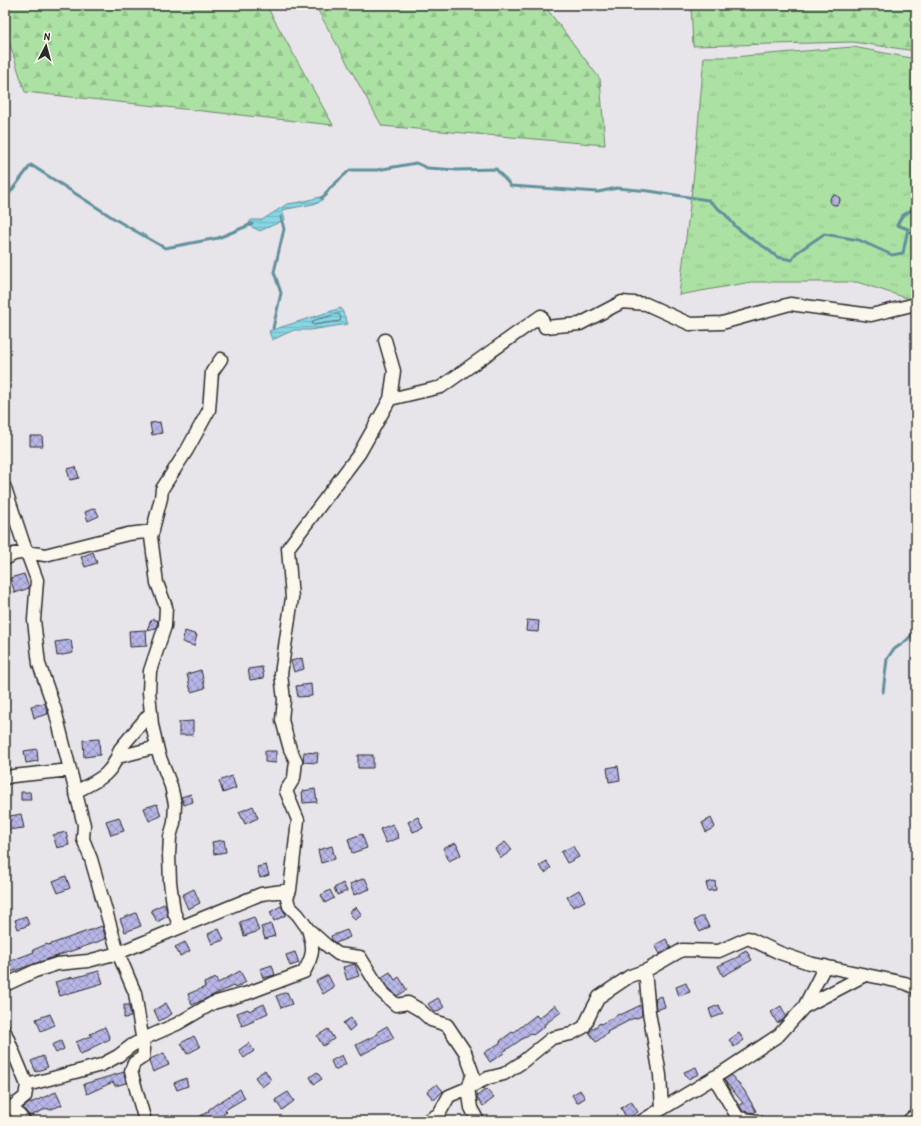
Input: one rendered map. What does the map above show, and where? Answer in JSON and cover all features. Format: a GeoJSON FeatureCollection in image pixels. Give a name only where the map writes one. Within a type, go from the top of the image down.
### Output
{"type":"FeatureCollection","features":[{"type":"Feature","properties":{"kind":"street"},"geometry":{"type":"LineString","coordinates":[[390,399],[441,387],[541,316],[545,327],[580,324],[622,302],[646,304],[690,324],[722,323],[790,304],[871,315],[916,304]]}},
{"type":"Feature","properties":{"kind":"street"},"geometry":{"type":"LineString","coordinates":[[385,340],[394,371],[390,399],[359,454],[288,548],[292,598],[281,674],[284,700],[282,720],[290,749],[296,761],[294,778],[286,791],[298,820],[290,890],[286,898],[289,906],[298,915],[308,929],[326,945],[338,954],[360,957],[381,991],[396,1005],[408,1003],[420,1010],[431,1020],[447,1025],[465,1052],[473,1074],[468,1088],[471,1108],[478,1121]]}},
{"type":"Feature","properties":{"kind":"street"},"geometry":{"type":"LineString","coordinates":[[180,926],[174,912],[170,882],[170,837],[174,823],[175,804],[171,786],[157,747],[152,725],[149,692],[150,671],[164,626],[166,607],[158,583],[151,537],[162,490],[188,450],[209,410],[212,372],[221,358]]}},
{"type":"Feature","properties":{"kind":"street"},"geometry":{"type":"LineString","coordinates":[[5,488],[37,580],[34,620],[38,664],[55,710],[84,825],[83,840],[91,859],[118,953],[135,993],[144,1049],[142,1057],[134,1063],[131,1071],[146,1121]]}},
{"type":"Feature","properties":{"kind":"street"},"geometry":{"type":"LineString","coordinates":[[5,559],[14,554],[26,552],[45,555],[122,535],[152,531]]}},
{"type":"Feature","properties":{"kind":"street"},"geometry":{"type":"LineString","coordinates":[[75,792],[102,777],[110,770],[118,756],[120,749],[151,712]]}},
{"type":"Feature","properties":{"kind":"street"},"geometry":{"type":"LineString","coordinates":[[118,756],[157,747]]}},
{"type":"Feature","properties":{"kind":"street"},"geometry":{"type":"LineString","coordinates":[[5,778],[70,770]]}},
{"type":"Feature","properties":{"kind":"street"},"geometry":{"type":"LineString","coordinates":[[5,985],[35,971],[57,964],[88,961],[118,953],[180,926],[261,894],[290,890]]}},
{"type":"Feature","properties":{"kind":"street"},"geometry":{"type":"LineString","coordinates":[[27,1085],[101,1065],[118,1056],[143,1039],[177,1024],[213,1003],[248,993],[304,972],[311,959],[312,944],[308,929]]}},
{"type":"Feature","properties":{"kind":"street"},"geometry":{"type":"LineString","coordinates":[[427,1121],[439,1114],[449,1096],[488,1078],[504,1074],[521,1063],[552,1038],[572,1034],[584,1027],[599,997],[630,976],[645,971],[682,950],[719,951],[748,938],[780,953],[809,963],[905,983],[916,988]]}},
{"type":"Feature","properties":{"kind":"street"},"geometry":{"type":"LineString","coordinates":[[642,1121],[658,1114],[779,1035],[804,1007],[825,966]]}},
{"type":"Feature","properties":{"kind":"street"},"geometry":{"type":"LineString","coordinates":[[645,971],[649,1012],[660,1075],[658,1114]]}},
{"type":"Feature","properties":{"kind":"street"},"geometry":{"type":"LineString","coordinates":[[804,1007],[865,974]]}},
{"type":"Feature","properties":{"kind":"street"},"geometry":{"type":"LineString","coordinates":[[5,1032],[27,1085],[24,1097],[8,1107],[24,1121]]}},
{"type":"Feature","properties":{"kind":"street"},"geometry":{"type":"LineString","coordinates":[[714,1077],[738,1118],[757,1121]]}},
{"type":"Feature","properties":{"kind":"street"},"geometry":{"type":"LineString","coordinates":[[912,1121],[916,1118]]}},
{"type":"Feature","properties":{"kind":"green space"},"geometry":{"type":"Polygon","coordinates":[[[5,5],[266,5],[333,125],[25,92],[5,29],[5,5]]]}},
{"type":"Feature","properties":{"kind":"green space"},"geometry":{"type":"Polygon","coordinates":[[[315,5],[544,5],[600,79],[605,145],[382,126],[315,5]]]}},
{"type":"Feature","properties":{"kind":"green space"},"geometry":{"type":"Polygon","coordinates":[[[691,5],[916,5],[916,51],[853,42],[693,46],[691,5]]]}},
{"type":"Feature","properties":{"kind":"green space"},"geometry":{"type":"Polygon","coordinates":[[[853,47],[916,59],[916,301],[857,282],[751,282],[679,295],[694,173],[704,57],[733,57],[853,47]]]}},
{"type":"Feature","properties":{"kind":"water"},"geometry":{"type":"Polygon","coordinates":[[[328,195],[318,203],[282,210],[285,220],[260,231],[248,225],[251,220],[262,220],[287,204],[328,195]]]}},
{"type":"Feature","properties":{"kind":"water"},"geometry":{"type":"Polygon","coordinates":[[[341,308],[348,324],[310,330],[294,330],[272,340],[269,331],[341,308]]]}},
{"type":"Feature","properties":{"kind":"building"},"geometry":{"type":"Polygon","coordinates":[[[833,195],[837,195],[839,196],[839,204],[833,205],[830,202],[830,198],[833,195]]]}},
{"type":"Feature","properties":{"kind":"building"},"geometry":{"type":"Polygon","coordinates":[[[160,422],[162,433],[152,435],[150,423],[160,422]]]}},
{"type":"Feature","properties":{"kind":"building"},"geometry":{"type":"Polygon","coordinates":[[[30,436],[42,436],[43,446],[30,446],[30,436]]]}},
{"type":"Feature","properties":{"kind":"building"},"geometry":{"type":"Polygon","coordinates":[[[76,467],[79,478],[70,480],[67,469],[76,467]]]}},
{"type":"Feature","properties":{"kind":"building"},"geometry":{"type":"Polygon","coordinates":[[[95,508],[99,516],[88,521],[85,512],[95,508]]]}},
{"type":"Feature","properties":{"kind":"building"},"geometry":{"type":"Polygon","coordinates":[[[93,552],[97,563],[85,567],[81,557],[93,552]]]}},
{"type":"Feature","properties":{"kind":"building"},"geometry":{"type":"Polygon","coordinates":[[[24,574],[29,588],[15,593],[10,578],[24,574]]]}},
{"type":"Feature","properties":{"kind":"building"},"geometry":{"type":"Polygon","coordinates":[[[153,619],[158,621],[156,628],[147,630],[150,622],[153,619]]]}},
{"type":"Feature","properties":{"kind":"building"},"geometry":{"type":"Polygon","coordinates":[[[527,620],[539,621],[538,632],[526,631],[527,620]]]}},
{"type":"Feature","properties":{"kind":"building"},"geometry":{"type":"Polygon","coordinates":[[[146,630],[147,646],[130,647],[129,631],[146,630]]]}},
{"type":"Feature","properties":{"kind":"building"},"geometry":{"type":"Polygon","coordinates":[[[185,631],[197,635],[194,646],[182,642],[185,631]]]}},
{"type":"Feature","properties":{"kind":"building"},"geometry":{"type":"Polygon","coordinates":[[[71,640],[73,653],[57,656],[55,642],[71,640]]]}},
{"type":"Feature","properties":{"kind":"building"},"geometry":{"type":"Polygon","coordinates":[[[302,658],[304,669],[294,672],[291,661],[302,658]]]}},
{"type":"Feature","properties":{"kind":"building"},"geometry":{"type":"Polygon","coordinates":[[[262,667],[264,678],[250,680],[248,669],[262,667]]]}},
{"type":"Feature","properties":{"kind":"building"},"geometry":{"type":"Polygon","coordinates":[[[201,670],[205,688],[191,692],[187,674],[201,670]]]}},
{"type":"Feature","properties":{"kind":"building"},"geometry":{"type":"Polygon","coordinates":[[[311,684],[312,696],[298,697],[296,686],[311,684]]]}},
{"type":"Feature","properties":{"kind":"building"},"geometry":{"type":"Polygon","coordinates":[[[45,703],[48,714],[34,718],[31,706],[45,703]]]}},
{"type":"Feature","properties":{"kind":"building"},"geometry":{"type":"Polygon","coordinates":[[[193,721],[193,735],[179,735],[179,722],[193,721]]]}},
{"type":"Feature","properties":{"kind":"building"},"geometry":{"type":"Polygon","coordinates":[[[99,739],[100,755],[84,757],[83,740],[99,739]]]}},
{"type":"Feature","properties":{"kind":"building"},"geometry":{"type":"Polygon","coordinates":[[[37,749],[38,761],[26,763],[24,751],[37,749]]]}},
{"type":"Feature","properties":{"kind":"building"},"geometry":{"type":"Polygon","coordinates":[[[265,751],[276,751],[276,763],[265,762],[265,751]]]}},
{"type":"Feature","properties":{"kind":"building"},"geometry":{"type":"Polygon","coordinates":[[[304,752],[318,753],[317,763],[303,762],[304,752]]]}},
{"type":"Feature","properties":{"kind":"building"},"geometry":{"type":"Polygon","coordinates":[[[358,755],[373,755],[373,768],[358,768],[358,755]]]}},
{"type":"Feature","properties":{"kind":"building"},"geometry":{"type":"Polygon","coordinates":[[[618,766],[620,780],[609,782],[607,768],[618,766]]]}},
{"type":"Feature","properties":{"kind":"building"},"geometry":{"type":"Polygon","coordinates":[[[232,776],[236,788],[223,793],[219,781],[232,776]]]}},
{"type":"Feature","properties":{"kind":"building"},"geometry":{"type":"Polygon","coordinates":[[[315,789],[317,802],[303,803],[302,791],[315,789]]]}},
{"type":"Feature","properties":{"kind":"building"},"geometry":{"type":"Polygon","coordinates":[[[21,792],[30,792],[31,800],[21,800],[21,792]]]}},
{"type":"Feature","properties":{"kind":"building"},"geometry":{"type":"Polygon","coordinates":[[[191,794],[193,802],[184,805],[181,797],[191,794]]]}},
{"type":"Feature","properties":{"kind":"building"},"geometry":{"type":"Polygon","coordinates":[[[157,804],[161,816],[149,821],[144,808],[157,804]]]}},
{"type":"Feature","properties":{"kind":"building"},"geometry":{"type":"Polygon","coordinates":[[[253,806],[258,818],[245,824],[239,812],[253,806]]]}},
{"type":"Feature","properties":{"kind":"building"},"geometry":{"type":"Polygon","coordinates":[[[21,814],[24,828],[7,830],[5,817],[21,814]]]}},
{"type":"Feature","properties":{"kind":"building"},"geometry":{"type":"Polygon","coordinates":[[[119,817],[124,831],[111,835],[106,821],[119,817]]]}},
{"type":"Feature","properties":{"kind":"building"},"geometry":{"type":"Polygon","coordinates":[[[418,817],[423,828],[413,832],[408,822],[418,817]]]}},
{"type":"Feature","properties":{"kind":"building"},"geometry":{"type":"Polygon","coordinates":[[[711,818],[715,827],[706,832],[702,823],[711,818]]]}},
{"type":"Feature","properties":{"kind":"building"},"geometry":{"type":"Polygon","coordinates":[[[393,824],[399,838],[386,843],[380,829],[393,824]]]}},
{"type":"Feature","properties":{"kind":"building"},"geometry":{"type":"Polygon","coordinates":[[[66,832],[69,845],[57,848],[53,835],[66,832]]]}},
{"type":"Feature","properties":{"kind":"building"},"geometry":{"type":"Polygon","coordinates":[[[362,834],[367,848],[352,853],[348,839],[362,834]]]}},
{"type":"Feature","properties":{"kind":"building"},"geometry":{"type":"Polygon","coordinates":[[[224,840],[226,852],[214,854],[212,842],[224,840]]]}},
{"type":"Feature","properties":{"kind":"building"},"geometry":{"type":"Polygon","coordinates":[[[505,842],[512,850],[501,858],[495,849],[505,842]]]}},
{"type":"Feature","properties":{"kind":"building"},"geometry":{"type":"Polygon","coordinates":[[[456,843],[461,855],[449,861],[443,848],[456,843]]]}},
{"type":"Feature","properties":{"kind":"building"},"geometry":{"type":"Polygon","coordinates":[[[332,846],[335,859],[321,863],[318,850],[332,846]]]}},
{"type":"Feature","properties":{"kind":"building"},"geometry":{"type":"Polygon","coordinates":[[[573,846],[579,857],[567,863],[561,852],[573,846]]]}},
{"type":"Feature","properties":{"kind":"building"},"geometry":{"type":"Polygon","coordinates":[[[546,861],[551,868],[545,873],[539,866],[546,861]]]}},
{"type":"Feature","properties":{"kind":"building"},"geometry":{"type":"Polygon","coordinates":[[[266,865],[269,875],[260,878],[257,867],[266,865]]]}},
{"type":"Feature","properties":{"kind":"building"},"geometry":{"type":"Polygon","coordinates":[[[66,876],[70,888],[58,893],[53,881],[66,876]]]}},
{"type":"Feature","properties":{"kind":"building"},"geometry":{"type":"Polygon","coordinates":[[[365,878],[370,889],[354,895],[350,884],[365,878]]]}},
{"type":"Feature","properties":{"kind":"building"},"geometry":{"type":"Polygon","coordinates":[[[715,881],[716,890],[708,891],[706,883],[715,881]]]}},
{"type":"Feature","properties":{"kind":"building"},"geometry":{"type":"Polygon","coordinates":[[[343,883],[347,891],[337,895],[334,888],[343,883]]]}},
{"type":"Feature","properties":{"kind":"building"},"geometry":{"type":"Polygon","coordinates":[[[194,889],[200,903],[188,909],[182,895],[194,889]]]}},
{"type":"Feature","properties":{"kind":"building"},"geometry":{"type":"Polygon","coordinates":[[[330,890],[334,898],[325,903],[321,895],[330,890]]]}},
{"type":"Feature","properties":{"kind":"building"},"geometry":{"type":"Polygon","coordinates":[[[579,890],[585,901],[573,907],[567,897],[579,890]]]}},
{"type":"Feature","properties":{"kind":"building"},"geometry":{"type":"Polygon","coordinates":[[[164,904],[168,916],[157,922],[151,910],[164,904]]]}},
{"type":"Feature","properties":{"kind":"building"},"geometry":{"type":"Polygon","coordinates":[[[281,906],[286,915],[274,921],[270,912],[281,906]]]}},
{"type":"Feature","properties":{"kind":"building"},"geometry":{"type":"Polygon","coordinates":[[[356,907],[362,915],[355,920],[349,912],[356,907]]]}},
{"type":"Feature","properties":{"kind":"building"},"geometry":{"type":"Polygon","coordinates":[[[136,913],[141,926],[125,932],[120,919],[136,913]]]}},
{"type":"Feature","properties":{"kind":"building"},"geometry":{"type":"Polygon","coordinates":[[[26,916],[29,925],[18,929],[15,920],[26,916]]]}},
{"type":"Feature","properties":{"kind":"building"},"geometry":{"type":"Polygon","coordinates":[[[254,917],[259,931],[244,936],[240,922],[254,917]]]}},
{"type":"Feature","properties":{"kind":"building"},"geometry":{"type":"Polygon","coordinates":[[[700,917],[704,917],[709,927],[700,932],[694,921],[700,917]]]}},
{"type":"Feature","properties":{"kind":"building"},"geometry":{"type":"Polygon","coordinates":[[[271,924],[275,936],[265,939],[261,927],[271,924]]]}},
{"type":"Feature","properties":{"kind":"building"},"geometry":{"type":"Polygon","coordinates":[[[102,926],[106,939],[5,974],[5,963],[34,952],[33,950],[47,944],[48,945],[102,926]]]}},
{"type":"Feature","properties":{"kind":"building"},"geometry":{"type":"Polygon","coordinates":[[[219,929],[224,940],[212,944],[208,934],[219,929]]]}},
{"type":"Feature","properties":{"kind":"building"},"geometry":{"type":"Polygon","coordinates":[[[347,930],[350,937],[336,943],[332,940],[331,936],[347,930]]]}},
{"type":"Feature","properties":{"kind":"building"},"geometry":{"type":"Polygon","coordinates":[[[666,939],[671,948],[660,954],[655,945],[666,939]]]}},
{"type":"Feature","properties":{"kind":"building"},"geometry":{"type":"Polygon","coordinates":[[[185,942],[190,951],[180,956],[175,947],[185,942]]]}},
{"type":"Feature","properties":{"kind":"building"},"geometry":{"type":"Polygon","coordinates":[[[746,950],[752,960],[723,976],[718,966],[740,956],[739,954],[746,950]]]}},
{"type":"Feature","properties":{"kind":"building"},"geometry":{"type":"Polygon","coordinates":[[[295,952],[299,963],[290,966],[286,955],[295,952]]]}},
{"type":"Feature","properties":{"kind":"building"},"geometry":{"type":"Polygon","coordinates":[[[355,964],[359,976],[347,980],[343,967],[355,964]]]}},
{"type":"Feature","properties":{"kind":"building"},"geometry":{"type":"Polygon","coordinates":[[[272,965],[275,975],[263,978],[260,969],[272,965]]]}},
{"type":"Feature","properties":{"kind":"building"},"geometry":{"type":"Polygon","coordinates":[[[99,971],[103,983],[60,996],[55,982],[99,971]]]}},
{"type":"Feature","properties":{"kind":"building"},"geometry":{"type":"Polygon","coordinates":[[[240,971],[246,982],[235,988],[233,986],[192,1005],[188,994],[205,987],[204,983],[216,978],[218,983],[240,971]]]}},
{"type":"Feature","properties":{"kind":"building"},"geometry":{"type":"Polygon","coordinates":[[[390,972],[395,980],[399,977],[407,990],[397,996],[388,987],[382,977],[390,972]]]}},
{"type":"Feature","properties":{"kind":"building"},"geometry":{"type":"Polygon","coordinates":[[[328,975],[334,987],[323,994],[316,981],[328,975]]]}},
{"type":"Feature","properties":{"kind":"building"},"geometry":{"type":"Polygon","coordinates":[[[686,983],[690,992],[679,996],[676,987],[686,983]]]}},
{"type":"Feature","properties":{"kind":"building"},"geometry":{"type":"Polygon","coordinates":[[[287,992],[292,1004],[281,1008],[276,996],[287,992]]]}},
{"type":"Feature","properties":{"kind":"building"},"geometry":{"type":"Polygon","coordinates":[[[662,996],[665,1007],[656,1010],[655,998],[662,996]]]}},
{"type":"Feature","properties":{"kind":"building"},"geometry":{"type":"Polygon","coordinates":[[[438,998],[444,1007],[435,1013],[428,1004],[438,998]]]}},
{"type":"Feature","properties":{"kind":"building"},"geometry":{"type":"Polygon","coordinates":[[[166,1003],[172,1014],[159,1021],[154,1010],[166,1003]]]}},
{"type":"Feature","properties":{"kind":"building"},"geometry":{"type":"Polygon","coordinates":[[[264,1004],[268,1013],[242,1026],[237,1013],[248,1009],[249,1011],[264,1004]]]}},
{"type":"Feature","properties":{"kind":"building"},"geometry":{"type":"Polygon","coordinates":[[[124,1005],[129,1005],[131,1017],[124,1018],[124,1005]]]}},
{"type":"Feature","properties":{"kind":"building"},"geometry":{"type":"Polygon","coordinates":[[[555,1005],[561,1012],[533,1035],[531,1033],[490,1062],[484,1053],[536,1015],[539,1018],[555,1005]]]}},
{"type":"Feature","properties":{"kind":"building"},"geometry":{"type":"Polygon","coordinates":[[[641,1005],[642,1016],[634,1018],[607,1032],[608,1033],[596,1042],[589,1032],[600,1023],[601,1024],[619,1014],[620,1015],[641,1005]]]}},
{"type":"Feature","properties":{"kind":"building"},"geometry":{"type":"Polygon","coordinates":[[[719,1005],[723,1014],[712,1018],[709,1009],[719,1005]]]}},
{"type":"Feature","properties":{"kind":"building"},"geometry":{"type":"Polygon","coordinates":[[[781,1006],[786,1016],[783,1020],[777,1023],[771,1012],[781,1006]]]}},
{"type":"Feature","properties":{"kind":"building"},"geometry":{"type":"Polygon","coordinates":[[[50,1014],[55,1025],[41,1031],[36,1019],[50,1014]]]}},
{"type":"Feature","properties":{"kind":"building"},"geometry":{"type":"Polygon","coordinates":[[[351,1018],[355,1026],[349,1031],[343,1023],[351,1018]]]}},
{"type":"Feature","properties":{"kind":"building"},"geometry":{"type":"Polygon","coordinates":[[[387,1026],[394,1038],[361,1055],[356,1045],[378,1034],[377,1032],[387,1026]]]}},
{"type":"Feature","properties":{"kind":"building"},"geometry":{"type":"Polygon","coordinates":[[[105,1027],[110,1039],[91,1048],[91,1050],[80,1054],[76,1042],[91,1036],[90,1034],[105,1027]]]}},
{"type":"Feature","properties":{"kind":"building"},"geometry":{"type":"Polygon","coordinates":[[[328,1029],[334,1039],[323,1046],[317,1036],[328,1029]]]}},
{"type":"Feature","properties":{"kind":"building"},"geometry":{"type":"Polygon","coordinates":[[[739,1033],[744,1040],[734,1047],[729,1040],[739,1033]]]}},
{"type":"Feature","properties":{"kind":"building"},"geometry":{"type":"Polygon","coordinates":[[[194,1036],[200,1047],[187,1054],[181,1043],[194,1036]]]}},
{"type":"Feature","properties":{"kind":"building"},"geometry":{"type":"Polygon","coordinates":[[[61,1041],[64,1049],[56,1053],[52,1045],[61,1041]]]}},
{"type":"Feature","properties":{"kind":"building"},"geometry":{"type":"Polygon","coordinates":[[[249,1043],[254,1051],[244,1058],[239,1050],[249,1043]]]}},
{"type":"Feature","properties":{"kind":"building"},"geometry":{"type":"Polygon","coordinates":[[[164,1053],[169,1065],[153,1072],[149,1062],[150,1059],[164,1053]]]}},
{"type":"Feature","properties":{"kind":"building"},"geometry":{"type":"Polygon","coordinates":[[[342,1055],[346,1064],[335,1070],[331,1061],[342,1055]]]}},
{"type":"Feature","properties":{"kind":"building"},"geometry":{"type":"Polygon","coordinates":[[[43,1056],[48,1067],[36,1072],[31,1061],[43,1056]]]}},
{"type":"Feature","properties":{"kind":"building"},"geometry":{"type":"Polygon","coordinates":[[[696,1067],[699,1074],[688,1079],[684,1072],[696,1067]]]}},
{"type":"Feature","properties":{"kind":"building"},"geometry":{"type":"Polygon","coordinates":[[[265,1070],[271,1080],[262,1087],[255,1077],[265,1070]]]}},
{"type":"Feature","properties":{"kind":"building"},"geometry":{"type":"Polygon","coordinates":[[[124,1072],[126,1083],[115,1086],[113,1082],[87,1094],[84,1084],[124,1072]]]}},
{"type":"Feature","properties":{"kind":"building"},"geometry":{"type":"Polygon","coordinates":[[[317,1072],[322,1079],[314,1084],[310,1077],[317,1072]]]}},
{"type":"Feature","properties":{"kind":"building"},"geometry":{"type":"Polygon","coordinates":[[[731,1075],[744,1090],[756,1111],[753,1113],[743,1111],[739,1105],[743,1103],[724,1080],[731,1075]]]}},
{"type":"Feature","properties":{"kind":"building"},"geometry":{"type":"Polygon","coordinates":[[[186,1078],[188,1086],[177,1090],[174,1083],[186,1078]]]}},
{"type":"Feature","properties":{"kind":"building"},"geometry":{"type":"Polygon","coordinates":[[[437,1084],[443,1091],[434,1100],[427,1092],[437,1084]]]}},
{"type":"Feature","properties":{"kind":"building"},"geometry":{"type":"Polygon","coordinates":[[[240,1089],[245,1098],[225,1110],[227,1112],[215,1121],[192,1121],[209,1111],[208,1110],[219,1102],[240,1089]]]}},
{"type":"Feature","properties":{"kind":"building"},"geometry":{"type":"Polygon","coordinates":[[[486,1089],[494,1098],[483,1106],[477,1096],[486,1089]]]}},
{"type":"Feature","properties":{"kind":"building"},"geometry":{"type":"Polygon","coordinates":[[[580,1090],[585,1098],[577,1103],[572,1095],[580,1090]]]}},
{"type":"Feature","properties":{"kind":"building"},"geometry":{"type":"Polygon","coordinates":[[[56,1092],[62,1105],[49,1110],[48,1108],[30,1116],[23,1108],[28,1104],[56,1092]]]}},
{"type":"Feature","properties":{"kind":"building"},"geometry":{"type":"Polygon","coordinates":[[[288,1092],[294,1101],[282,1110],[275,1100],[288,1092]]]}},
{"type":"Feature","properties":{"kind":"building"},"geometry":{"type":"Polygon","coordinates":[[[631,1101],[638,1112],[627,1119],[621,1108],[631,1101]]]}},
{"type":"Feature","properties":{"kind":"waterway"},"geometry":{"type":"LineString","coordinates":[[321,198],[350,170],[377,170],[416,163],[427,168],[457,170],[496,169],[511,186],[598,192],[617,188],[649,191],[708,200],[725,214],[736,227],[753,240],[777,257],[792,260],[796,253],[824,234],[859,240],[892,255],[903,253],[908,229],[897,225],[902,216],[916,207]]}},
{"type":"Feature","properties":{"kind":"waterway"},"geometry":{"type":"LineString","coordinates":[[5,199],[31,165],[118,221],[165,248],[218,238],[252,224]]}},
{"type":"Feature","properties":{"kind":"waterway"},"geometry":{"type":"LineString","coordinates":[[273,328],[281,293],[274,272],[284,229],[281,217]]}},
{"type":"Feature","properties":{"kind":"waterway"},"geometry":{"type":"LineString","coordinates":[[883,692],[887,659],[893,650],[906,641],[916,630]]}}]}
